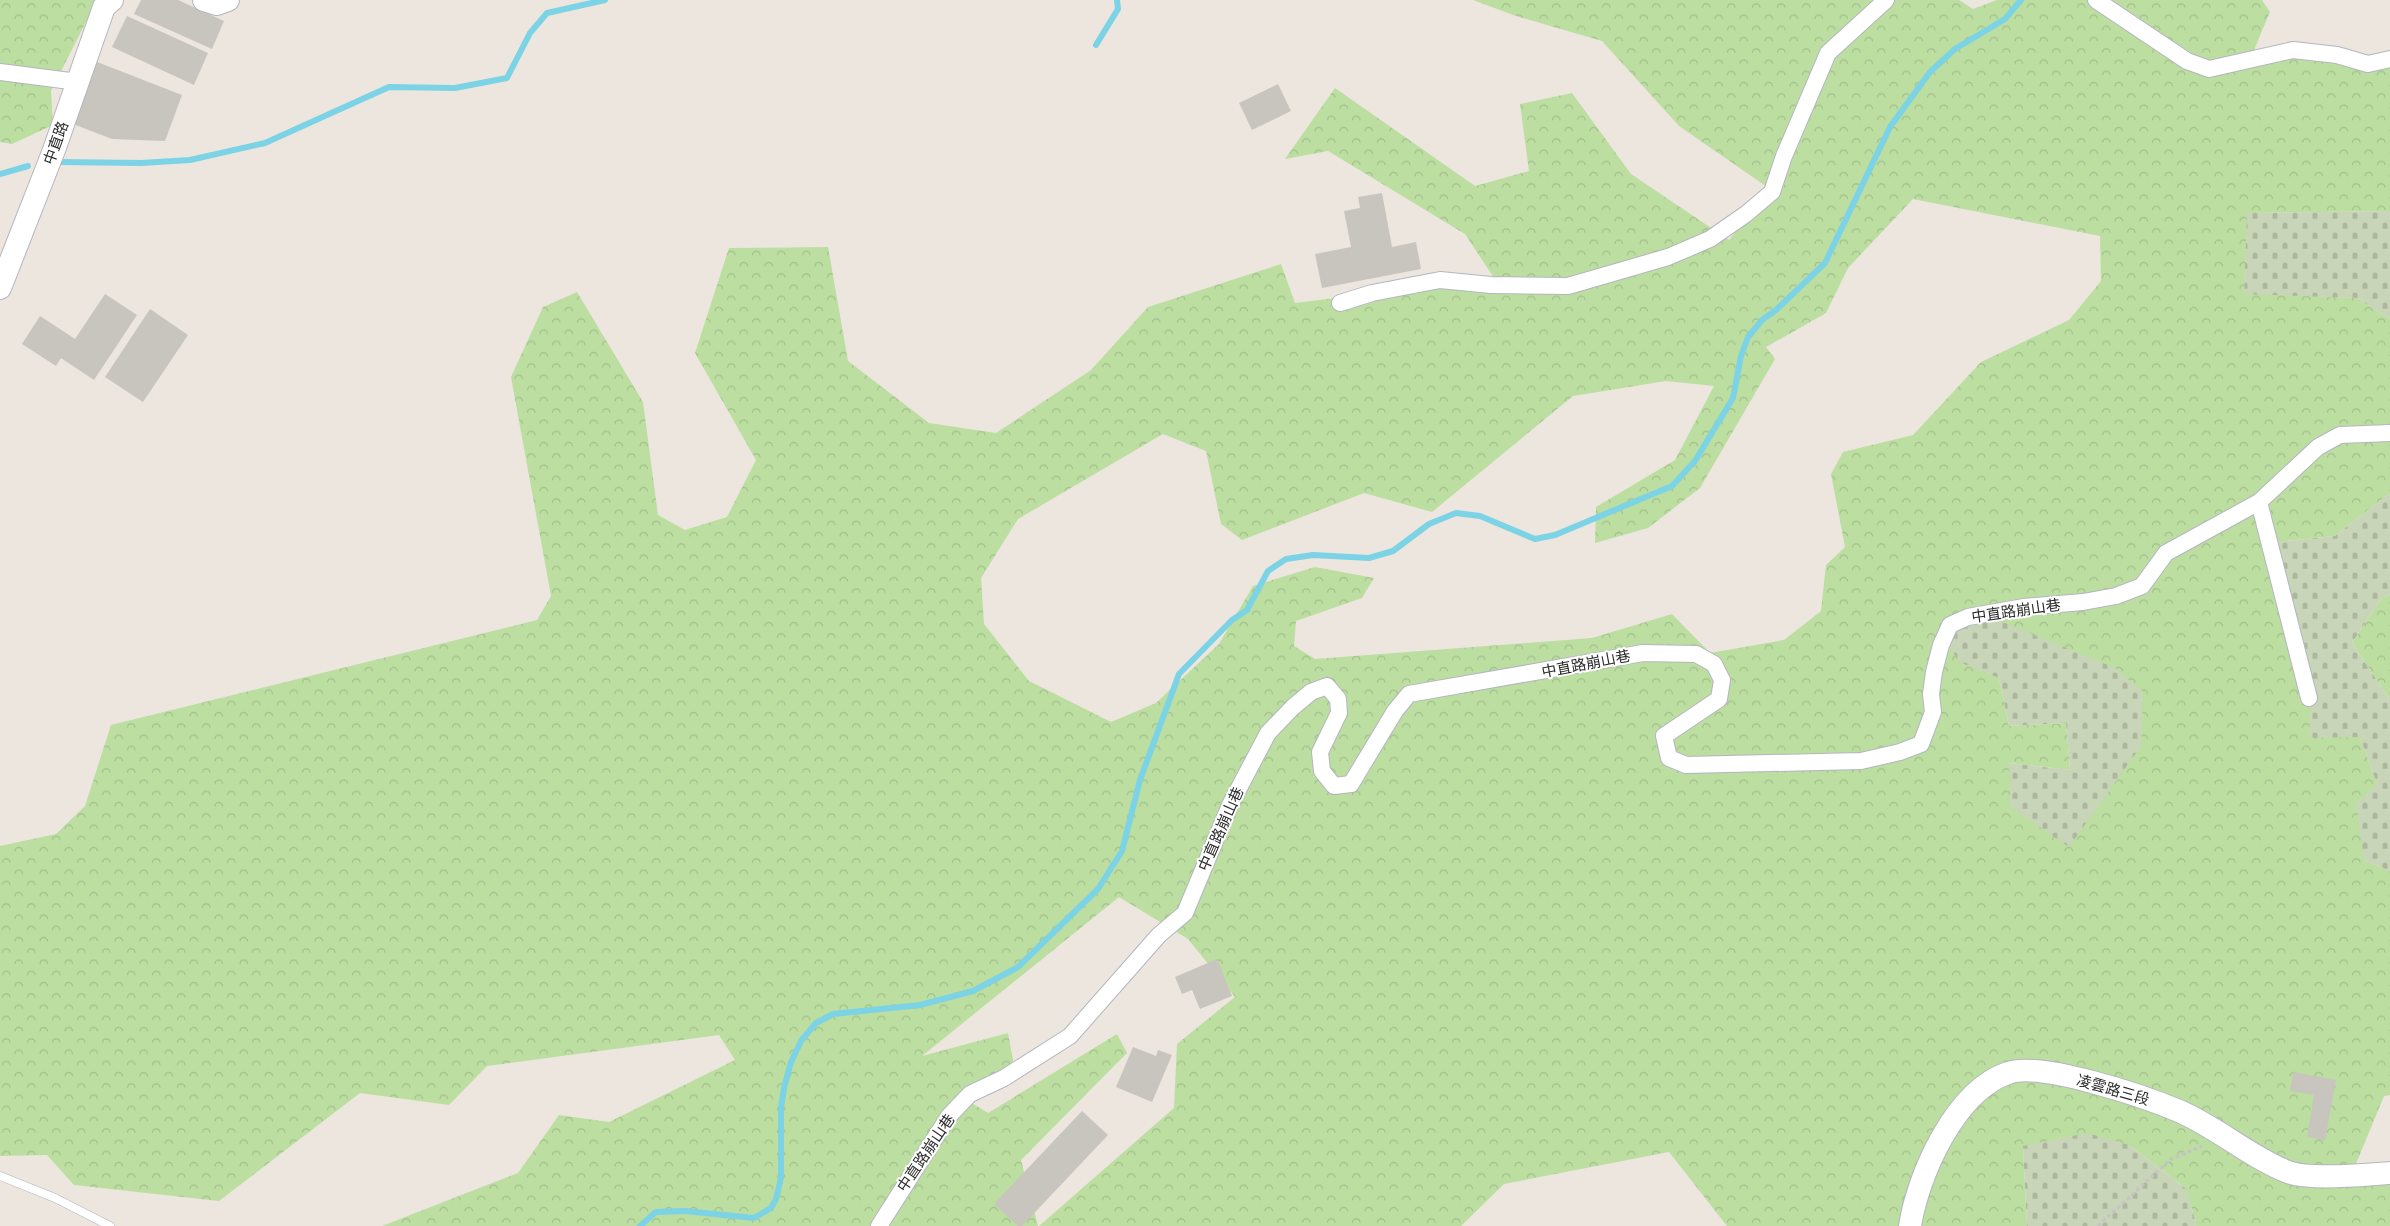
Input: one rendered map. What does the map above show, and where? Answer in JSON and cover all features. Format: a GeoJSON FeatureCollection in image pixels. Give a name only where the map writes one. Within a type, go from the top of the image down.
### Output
{"type":"FeatureCollection","features":[{"type":"Feature","properties":{"kind":"street","name":"中直路"},"geometry":{"type":"LineString","coordinates":[[0,288],[54,150],[104,7],[112,0]]}},
{"type":"Feature","properties":{"kind":"street"},"geometry":{"type":"LineString","coordinates":[[204,0],[217,4],[228,0]]}},
{"type":"Feature","properties":{"kind":"street"},"geometry":{"type":"LineString","coordinates":[[1340,303],[1372,293],[1440,280],[1492,285],[1568,286],[1668,257],[1710,238],[1746,214],[1772,192],[1784,156],[1828,53],[1886,0]]}},
{"type":"Feature","properties":{"kind":"street"},"geometry":{"type":"LineString","coordinates":[[2096,0],[2187,61],[2208,69],[2292,50],[2337,55],[2368,64],[2390,60]]}},
{"type":"Feature","properties":{"kind":"street"},"geometry":{"type":"LineString","coordinates":[[0,72],[78,82]]}},
{"type":"Feature","properties":{"kind":"street","name":"中直路崩山巷"},"geometry":{"type":"LineString","coordinates":[[879,1226],[949,1116],[970,1094],[1004,1078],[1070,1036],[1159,935],[1185,913],[1230,805],[1268,733],[1293,707],[1311,692],[1327,686],[1338,698],[1339,713],[1320,752],[1322,771],[1334,786],[1351,784],[1395,711],[1409,694],[1643,653],[1696,654],[1714,664],[1722,680],[1719,699],[1664,736],[1669,758],[1686,765],[1861,761],[1900,752],[1921,744],[1932,712],[1931,694],[1934,672],[1941,645],[1950,625],[1968,617],[2005,610],[2084,602],[2116,596],[2142,586],[2166,553],[2259,502],[2318,447],[2340,435],[2390,433]]}},
{"type":"Feature","properties":{"kind":"street"},"geometry":{"type":"LineString","coordinates":[[2259,502],[2309,698]]}},
{"type":"Feature","properties":{"kind":"street","name":"凌雲路三段"},"geometry":{"type":"LineString","coordinates":[[1910,1226],[1914,1201],[1950,1122],[1983,1085],[2009,1072],[2040,1070],[2111,1088],[2180,1111],[2228,1136],[2253,1154],[2290,1173],[2334,1176],[2390,1173]]}},
{"type":"Feature","properties":{"kind":"lane"},"geometry":{"type":"LineString","coordinates":[[0,1176],[55,1198],[110,1226]]}},
{"type":"Feature","properties":{"kind":"path"},"geometry":{"type":"LineString","coordinates":[[2098,1226],[2171,1159],[2228,1136]]}},
{"type":"Feature","properties":{"kind":"green space"},"geometry":{"type":"Polygon","coordinates":[[[0,0],[97,0],[51,91],[53,125],[12,144],[0,142],[0,0]]]}},
{"type":"Feature","properties":{"kind":"green space"},"geometry":{"type":"Polygon","coordinates":[[[1473,0],[1959,0],[1973,9],[1997,0],[2262,0],[2270,12],[2251,57],[2390,55],[2390,211],[2248,213],[2244,293],[2357,298],[2390,319],[2390,493],[2335,536],[2267,543],[2304,642],[2311,693],[2360,737],[2377,784],[2364,860],[2390,871],[2390,1095],[2384,1096],[2353,1171],[2390,1173],[2390,1226],[2195,1226],[2196,1221],[2184,1187],[2129,1145],[2023,1146],[2027,1226],[1727,1226],[1669,1152],[1504,1184],[1461,1226],[1039,1226],[1174,1108],[1177,1044],[1235,997],[1188,939],[1119,897],[922,1056],[1008,1033],[1015,1071],[972,1103],[988,1113],[1117,1034],[1127,1053],[1021,1160],[1038,1226],[382,1226],[518,1173],[559,1115],[609,1122],[735,1060],[719,1035],[487,1066],[449,1105],[360,1093],[219,1201],[74,1185],[47,1155],[0,1156],[0,846],[56,834],[85,806],[111,725],[537,620],[551,596],[511,377],[543,307],[577,292],[643,402],[658,515],[685,530],[727,517],[756,460],[695,353],[729,248],[828,247],[848,361],[929,423],[996,433],[1091,370],[1148,307],[1281,264],[1295,303],[1494,278],[1465,234],[1328,151],[1285,159],[1335,88],[1475,186],[1529,171],[1520,104],[1572,93],[1631,174],[1729,240],[1770,189],[1679,126],[1602,41],[1516,16],[1473,0]],[[1913,199],[1848,268],[1826,313],[1766,347],[1775,359],[1700,488],[1648,528],[1595,543],[1596,507],[1675,460],[1714,386],[1666,381],[1573,396],[1432,512],[1364,493],[1242,540],[1221,524],[1206,451],[1163,434],[1018,519],[981,578],[984,624],[1029,681],[1111,722],[1156,703],[1219,644],[1253,586],[1315,567],[1374,578],[1362,598],[1296,621],[1294,646],[1315,659],[1592,638],[1672,614],[1710,653],[1784,640],[1821,611],[1826,565],[1845,547],[1831,474],[1843,452],[1913,435],[1981,362],[2069,320],[2101,281],[2100,236],[1913,199]],[[1999,678],[2009,726],[2066,723],[2070,770],[2010,763],[2011,807],[2141,746],[1999,678]]]}},
{"type":"Feature","properties":{"kind":"green space"},"geometry":{"type":"Polygon","coordinates":[[[2390,211],[2390,319],[2357,298],[2244,294],[2247,213],[2390,211]]]}},
{"type":"Feature","properties":{"kind":"green space"},"geometry":{"type":"Polygon","coordinates":[[[2390,493],[2390,594],[2380,600],[2352,643],[2390,700],[2390,871],[2364,860],[2356,804],[2377,784],[2360,737],[2309,738],[2311,693],[2304,642],[2267,543],[2335,536],[2390,493]]]}},
{"type":"Feature","properties":{"kind":"green space"},"geometry":{"type":"Polygon","coordinates":[[[2390,594],[2390,700],[2352,643],[2380,600],[2390,594]]]}},
{"type":"Feature","properties":{"kind":"green space"},"geometry":{"type":"Polygon","coordinates":[[[1986,615],[2115,668],[2143,692],[2141,746],[2069,847],[2011,807],[2009,763],[2070,770],[2066,723],[2009,726],[1999,678],[1959,662],[1944,637],[1986,615]]]}},
{"type":"Feature","properties":{"kind":"green space"},"geometry":{"type":"Polygon","coordinates":[[[2087,1133],[2129,1145],[2185,1188],[2196,1222],[2195,1226],[2027,1226],[2023,1146],[2087,1133]]]}},
{"type":"Feature","properties":{"kind":"building"},"geometry":{"type":"Polygon","coordinates":[[[141,0],[178,0],[224,21],[212,49],[134,14],[141,0]]]}},
{"type":"Feature","properties":{"kind":"building"},"geometry":{"type":"Polygon","coordinates":[[[127,16],[208,53],[194,85],[112,47],[127,16]]]}},
{"type":"Feature","properties":{"kind":"building"},"geometry":{"type":"Polygon","coordinates":[[[97,62],[182,95],[165,141],[112,139],[73,124],[97,62]]]}},
{"type":"Feature","properties":{"kind":"building"},"geometry":{"type":"Polygon","coordinates":[[[1278,84],[1291,111],[1252,130],[1239,103],[1278,84]]]}},
{"type":"Feature","properties":{"kind":"building"},"geometry":{"type":"Polygon","coordinates":[[[1382,193],[1392,247],[1416,242],[1421,269],[1322,288],[1315,254],[1351,247],[1344,211],[1360,208],[1358,197],[1382,193]]]}},
{"type":"Feature","properties":{"kind":"building"},"geometry":{"type":"Polygon","coordinates":[[[105,294],[137,315],[94,380],[61,358],[56,366],[22,344],[40,316],[75,339],[105,294]]]}},
{"type":"Feature","properties":{"kind":"building"},"geometry":{"type":"Polygon","coordinates":[[[150,309],[188,335],[143,402],[105,377],[150,309]]]}},
{"type":"Feature","properties":{"kind":"building"},"geometry":{"type":"Polygon","coordinates":[[[1217,959],[1232,996],[1200,1009],[1192,990],[1182,994],[1175,977],[1217,959]]]}},
{"type":"Feature","properties":{"kind":"building"},"geometry":{"type":"Polygon","coordinates":[[[1133,1047],[1156,1056],[1158,1050],[1172,1055],[1152,1102],[1116,1087],[1133,1047]]]}},
{"type":"Feature","properties":{"kind":"building"},"geometry":{"type":"Polygon","coordinates":[[[2293,1072],[2336,1080],[2325,1140],[2307,1137],[2314,1095],[2290,1091],[2293,1072]]]}},
{"type":"Feature","properties":{"kind":"building"},"geometry":{"type":"Polygon","coordinates":[[[1082,1111],[1108,1135],[1022,1226],[1018,1226],[994,1204],[1082,1111]]]}},
{"type":"Feature","properties":{"kind":"waterway"},"geometry":{"type":"LineString","coordinates":[[58,162],[141,163],[190,160],[265,143],[389,87],[455,88],[507,78],[530,33],[547,13],[605,0]]}},
{"type":"Feature","properties":{"kind":"waterway"},"geometry":{"type":"LineString","coordinates":[[1096,45],[1118,9],[1117,0]]}},
{"type":"Feature","properties":{"kind":"waterway"},"geometry":{"type":"LineString","coordinates":[[640,1226],[656,1212],[685,1211],[754,1218],[771,1208],[776,1199],[781,1178],[781,1108],[784,1088],[791,1062],[801,1041],[816,1023],[833,1014],[920,1005],[973,991],[1018,967],[1098,889],[1122,851],[1140,780],[1179,674],[1232,620],[1247,610],[1268,571],[1286,559],[1313,555],[1369,558],[1393,551],[1429,524],[1456,513],[1480,516],[1535,539],[1555,535],[1672,486],[1695,461],[1733,398],[1741,356],[1748,337],[1762,320],[1776,310],[1825,263],[1890,127],[1930,72],[1955,49],[2005,19],[2021,0]]}},
{"type":"Feature","properties":{"kind":"waterway"},"geometry":{"type":"LineString","coordinates":[[0,174],[28,166]]}}]}
